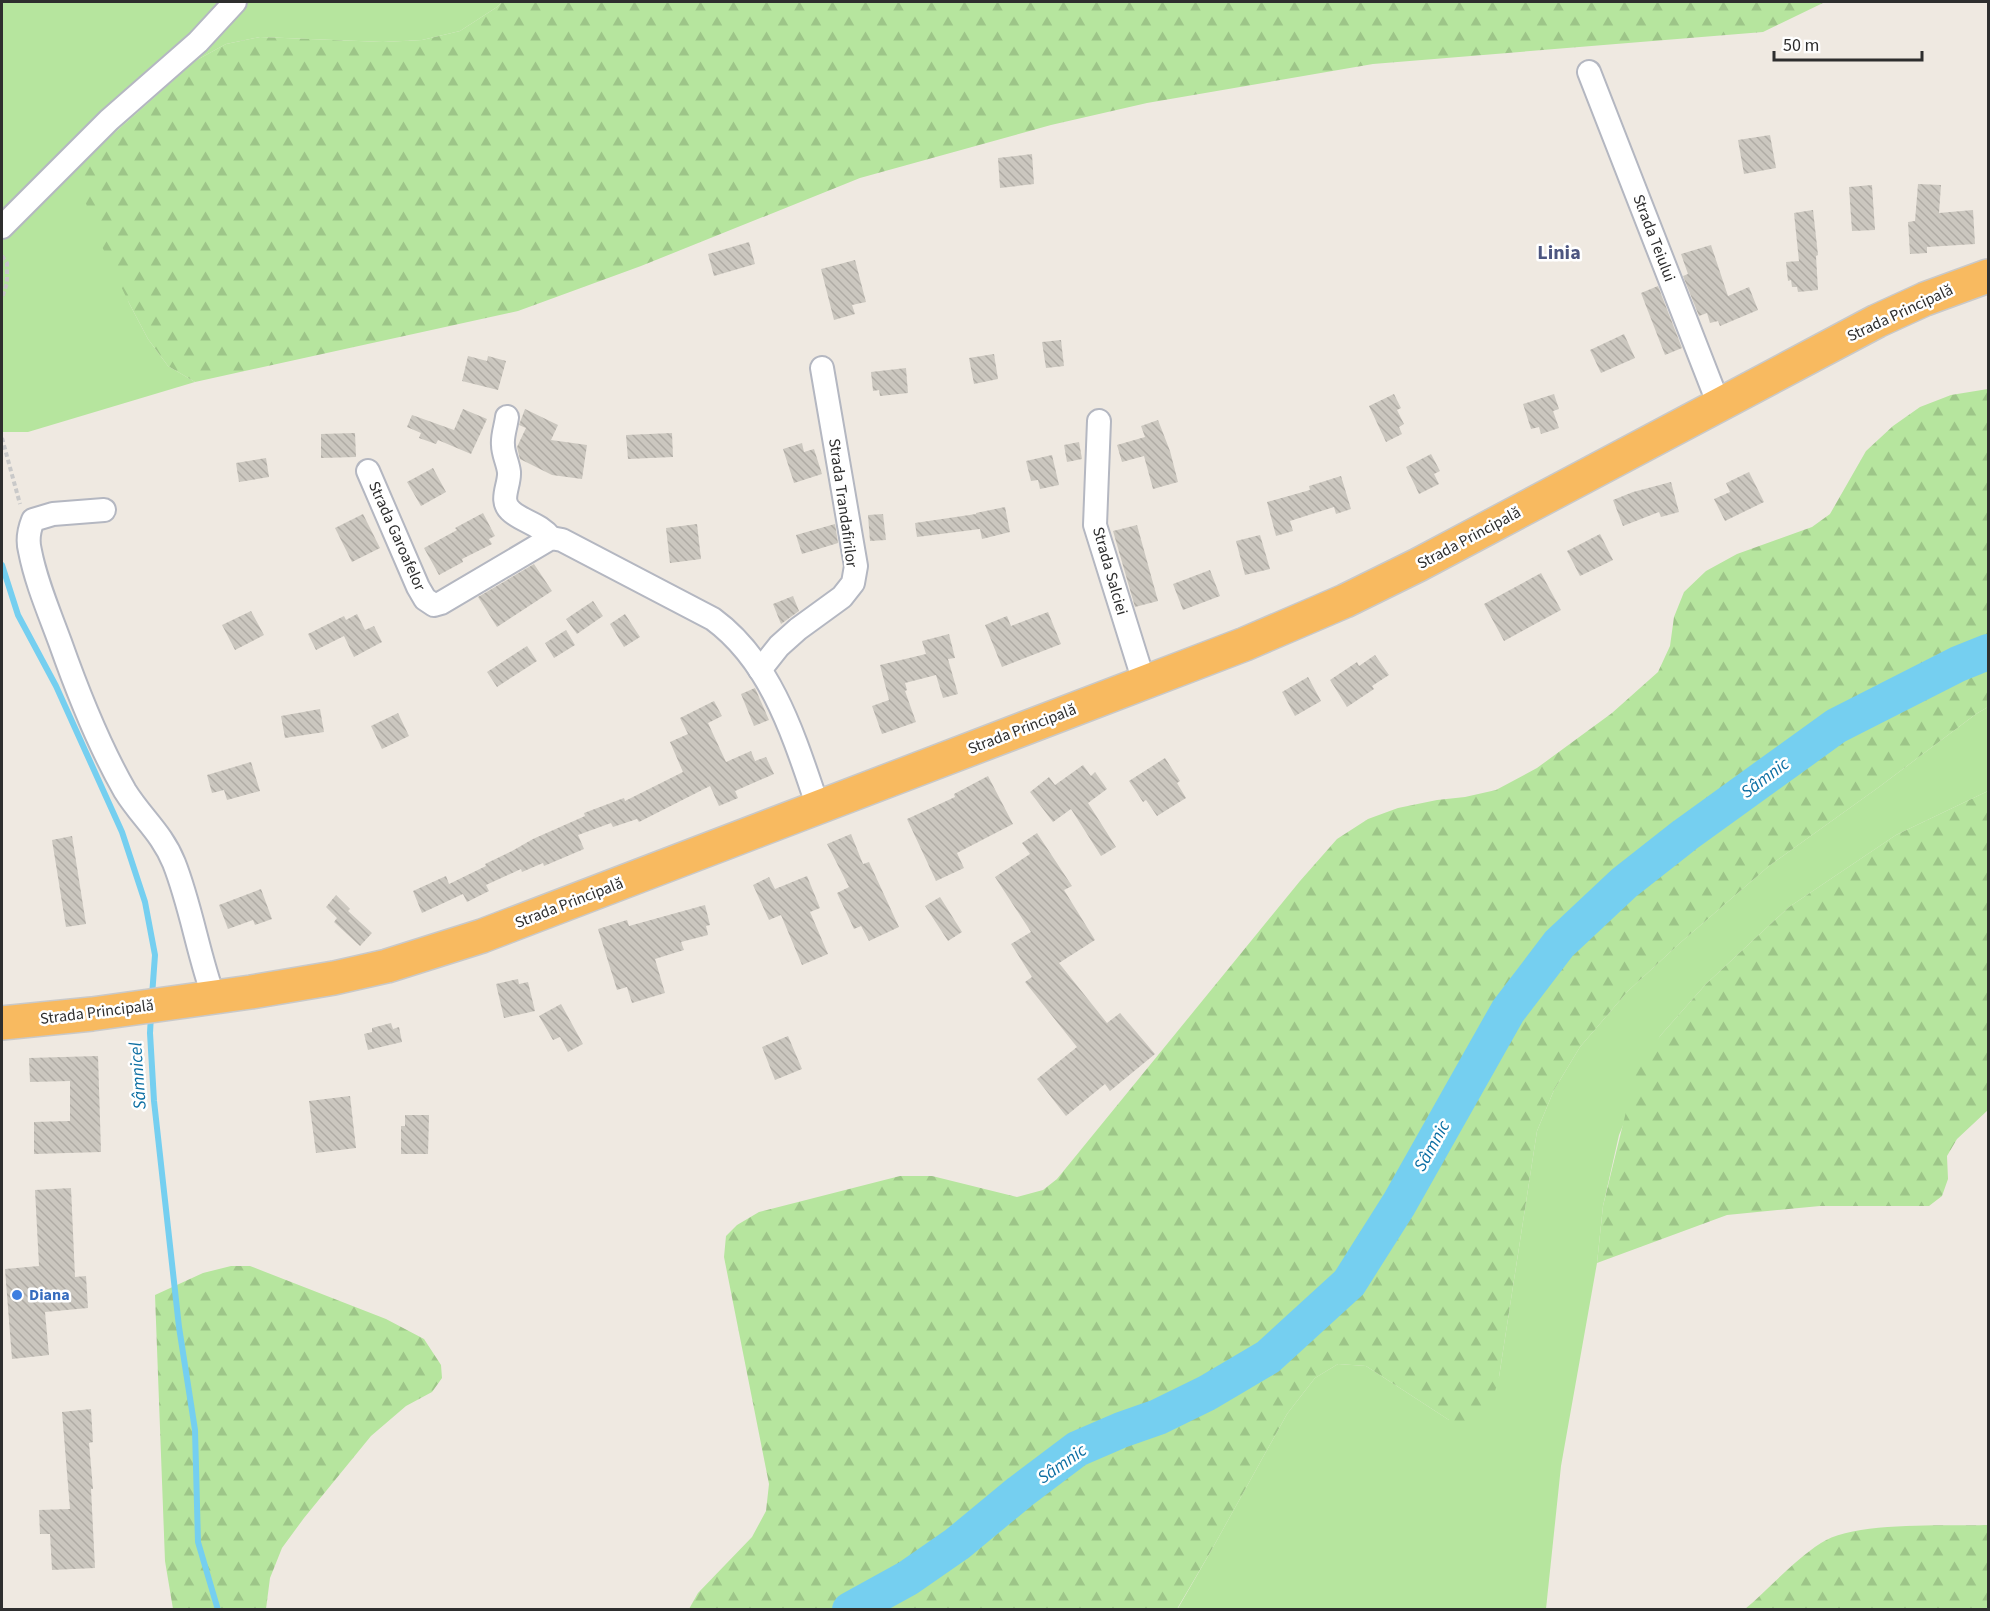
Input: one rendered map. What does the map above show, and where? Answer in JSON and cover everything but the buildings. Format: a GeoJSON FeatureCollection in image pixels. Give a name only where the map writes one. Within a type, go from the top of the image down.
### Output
{"type":"FeatureCollection","features":[{"type":"Feature","properties":{"kind":"highway","name":"Strada Principală"},"geometry":{"type":"LineString","coordinates":[[2,1023],[214,998],[334,978],[387,966],[437,951],[533,916],[1245,644],[1345,601],[1418,565],[1867,327],[1925,298],[1989,276]]}},
{"type":"Feature","properties":{"kind":"street"},"geometry":{"type":"LineString","coordinates":[[2,227],[109,120],[198,42],[235,2]]}},
{"type":"Feature","properties":{"kind":"street","name":"Strada Teiului"},"geometry":{"type":"LineString","coordinates":[[1589,72],[1719,405]]}},
{"type":"Feature","properties":{"kind":"street","name":"Strada Trandafirilor"},"geometry":{"type":"LineString","coordinates":[[760,670],[779,646],[798,628],[842,597],[852,583],[856,566],[822,368]]}},
{"type":"Feature","properties":{"kind":"street"},"geometry":{"type":"LineString","coordinates":[[507,417],[502,442],[509,471],[505,503],[511,512],[545,530],[551,538],[562,540],[713,620],[737,639],[760,670],[783,711],[818,807]]}},
{"type":"Feature","properties":{"kind":"street","name":"Strada Salciei"},"geometry":{"type":"LineString","coordinates":[[1099,421],[1095,525],[1144,682]]}},
{"type":"Feature","properties":{"kind":"street","name":"Strada Garoafelor"},"geometry":{"type":"LineString","coordinates":[[368,471],[418,587],[425,599],[434,605],[551,538]]}},
{"type":"Feature","properties":{"kind":"street"},"geometry":{"type":"LineString","coordinates":[[104,510],[53,513],[33,520],[29,530],[29,549],[47,607],[95,733],[127,795],[159,835],[174,862],[214,998]]}},
{"type":"Feature","properties":{"kind":"path"},"geometry":{"type":"LineString","coordinates":[[2,256],[7,263],[7,283],[2,298]]}},
{"type":"Feature","properties":{"kind":"path"},"geometry":{"type":"LineString","coordinates":[[2,438],[21,505]]}},
{"type":"Feature","properties":{"kind":"green space"},"geometry":{"type":"Polygon","coordinates":[[[2,2],[502,2],[460,31],[422,40],[383,42],[260,37],[226,44],[195,61],[82,162],[129,303],[148,339],[168,366],[195,382],[28,432],[2,432],[2,2]]]}},
{"type":"Feature","properties":{"kind":"green space"},"geometry":{"type":"Polygon","coordinates":[[[502,2],[1825,2],[1763,32],[1373,64],[1147,103],[1051,125],[860,178],[641,266],[518,311],[195,382],[168,366],[148,339],[95,232],[78,178],[82,162],[195,61],[226,44],[260,37],[383,42],[422,40],[460,31],[502,2]]]}},
{"type":"Feature","properties":{"kind":"green space"},"geometry":{"type":"Polygon","coordinates":[[[1988,389],[1988,707],[1769,866],[1628,991],[1580,1047],[1554,1090],[1537,1131],[1499,1377],[1490,1409],[1469,1423],[1449,1420],[1366,1366],[1338,1364],[1315,1378],[1287,1414],[1177,1609],[689,1609],[698,1593],[752,1537],[766,1511],[769,1484],[724,1257],[726,1236],[737,1225],[759,1212],[900,1176],[932,1176],[1017,1197],[1043,1190],[1057,1179],[1300,881],[1337,839],[1368,819],[1398,808],[1496,790],[1537,768],[1612,713],[1658,672],[1670,646],[1674,617],[1684,592],[1706,571],[1737,554],[1812,527],[1830,514],[1866,451],[1893,426],[1920,407],[1951,395],[1988,389]]]}},
{"type":"Feature","properties":{"kind":"green space"},"geometry":{"type":"Polygon","coordinates":[[[1988,707],[1988,791],[1896,835],[1789,907],[1706,984],[1660,1036],[1619,1135],[1603,1206],[1597,1263],[1561,1466],[1546,1609],[1177,1610],[1287,1414],[1315,1378],[1338,1364],[1366,1366],[1449,1420],[1499,1377],[1537,1131],[1554,1090],[1580,1047],[1628,991],[1769,866],[1988,707]]]}},
{"type":"Feature","properties":{"kind":"green space"},"geometry":{"type":"Polygon","coordinates":[[[1988,791],[1988,1110],[1957,1139],[1947,1156],[1948,1179],[1942,1196],[1929,1206],[1820,1206],[1727,1215],[1597,1263],[1603,1206],[1635,1075],[1660,1036],[1706,984],[1789,907],[1896,835],[1988,791]]]}},
{"type":"Feature","properties":{"kind":"green space"},"geometry":{"type":"Polygon","coordinates":[[[231,1266],[250,1266],[386,1319],[424,1339],[441,1365],[442,1378],[432,1392],[406,1406],[371,1436],[304,1518],[282,1548],[270,1578],[266,1609],[173,1609],[165,1561],[155,1295],[203,1273],[231,1266]]]}},
{"type":"Feature","properties":{"kind":"green space"},"geometry":{"type":"Polygon","coordinates":[[[1988,1525],[1988,1609],[1745,1609],[1801,1558],[1835,1536],[1855,1531],[1901,1526],[1988,1525]]]}},
{"type":"Feature","properties":{"kind":"waterway","name":"Sâmnicel"},"geometry":{"type":"LineString","coordinates":[[2,565],[18,615],[56,686],[122,832],[145,902],[155,955],[152,996]]}},
{"type":"Feature","properties":{"kind":"waterway","name":"Sâmnic"},"geometry":{"type":"LineString","coordinates":[[850,1610],[908,1578],[957,1544],[1077,1449],[1158,1417],[1207,1393],[1268,1357],[1349,1283],[1399,1204],[1508,1011],[1559,944],[1624,883],[1685,835],[1836,726],[1958,664],[1988,652]]}},
{"type":"Feature","properties":{"kind":"waterway","name":"Sâmnicel"},"geometry":{"type":"LineString","coordinates":[[151,1015],[154,1101],[179,1327],[195,1430],[198,1542],[218,1610]]}},
{"type":"Feature","properties":{"kind":"place","name":"Diana"},"geometry":{"type":"Point","coordinates":[17,1295]}},
{"type":"Feature","properties":{"kind":"district","name":"Linia"},"geometry":{"type":"Point","coordinates":[1559,253]}}]}
